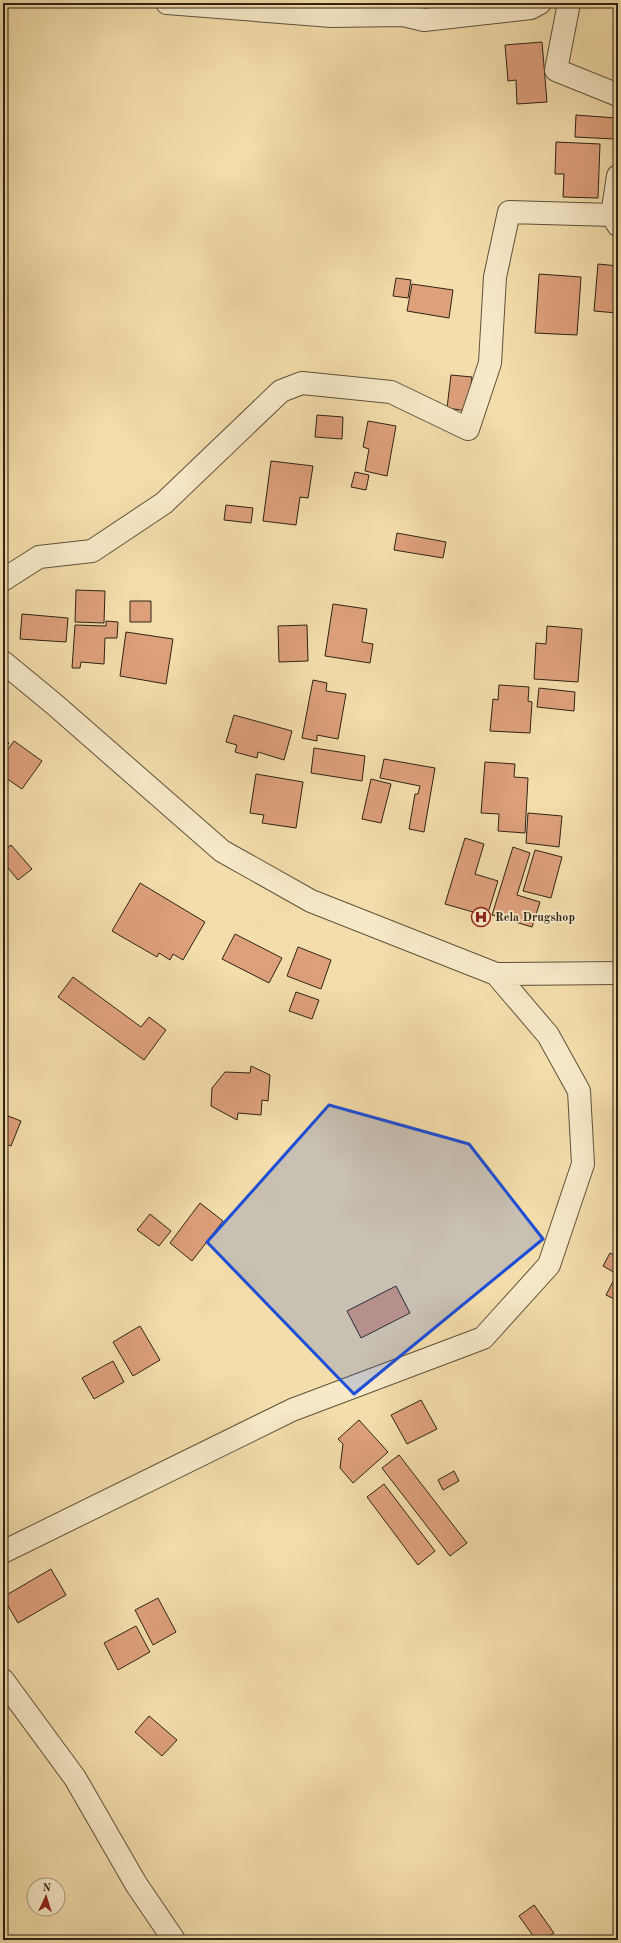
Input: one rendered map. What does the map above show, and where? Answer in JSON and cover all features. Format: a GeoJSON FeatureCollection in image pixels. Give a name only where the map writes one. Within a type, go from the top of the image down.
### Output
{"type":"FeatureCollection","features":[{"type":"Feature","properties":{"kind":"street"},"geometry":{"type":"LineString","coordinates":[[167,3],[331,16],[403,15],[424,20],[531,8],[540,3]]}},
{"type":"Feature","properties":{"kind":"street"},"geometry":{"type":"LineString","coordinates":[[569,3],[556,70],[618,95]]}},
{"type":"Feature","properties":{"kind":"street"},"geometry":{"type":"LineString","coordinates":[[3,580],[39,557],[92,551],[164,503],[281,391],[302,383],[391,392],[468,429],[490,363],[495,277],[509,212],[615,220],[618,176]]}},
{"type":"Feature","properties":{"kind":"street"},"geometry":{"type":"LineString","coordinates":[[3,662],[60,709],[222,851],[311,901],[496,974],[618,973]]}},
{"type":"Feature","properties":{"kind":"street"},"geometry":{"type":"LineString","coordinates":[[3,1552],[292,1410],[483,1338],[549,1265],[583,1164],[580,1091],[548,1035],[496,974]]}},
{"type":"Feature","properties":{"kind":"street"},"geometry":{"type":"LineString","coordinates":[[3,1680],[75,1778],[136,1884],[174,1940]]}},
{"type":"Feature","properties":{"kind":"highlighted area"},"geometry":{"type":"Polygon","coordinates":[[[329,1105],[469,1144],[543,1239],[354,1394],[207,1242],[329,1105]]]}},
{"type":"Feature","properties":{"kind":"building"},"geometry":{"type":"Polygon","coordinates":[[[542,42],[547,102],[517,104],[516,80],[508,81],[505,45],[542,42]]]}},
{"type":"Feature","properties":{"kind":"building"},"geometry":{"type":"Polygon","coordinates":[[[576,115],[616,118],[614,139],[575,137],[576,115]]]}},
{"type":"Feature","properties":{"kind":"building"},"geometry":{"type":"Polygon","coordinates":[[[556,142],[600,144],[598,198],[563,197],[564,174],[555,174],[556,142]]]}},
{"type":"Feature","properties":{"kind":"building"},"geometry":{"type":"Polygon","coordinates":[[[598,264],[618,266],[617,313],[594,311],[598,264]]]}},
{"type":"Feature","properties":{"kind":"building"},"geometry":{"type":"Polygon","coordinates":[[[539,274],[581,277],[577,335],[535,333],[539,274]]]}},
{"type":"Feature","properties":{"kind":"building"},"geometry":{"type":"Polygon","coordinates":[[[396,278],[411,280],[408,298],[393,296],[396,278]]]}},
{"type":"Feature","properties":{"kind":"building"},"geometry":{"type":"Polygon","coordinates":[[[412,284],[453,290],[449,318],[407,311],[412,284]]]}},
{"type":"Feature","properties":{"kind":"building"},"geometry":{"type":"Polygon","coordinates":[[[451,375],[472,377],[467,411],[447,408],[451,375]]]}},
{"type":"Feature","properties":{"kind":"building"},"geometry":{"type":"Polygon","coordinates":[[[317,415],[343,417],[342,439],[315,437],[317,415]]]}},
{"type":"Feature","properties":{"kind":"building"},"geometry":{"type":"Polygon","coordinates":[[[368,421],[396,426],[387,476],[365,471],[369,449],[363,447],[368,421]]]}},
{"type":"Feature","properties":{"kind":"building"},"geometry":{"type":"Polygon","coordinates":[[[271,461],[313,466],[308,498],[300,497],[296,525],[263,521],[271,461]]]}},
{"type":"Feature","properties":{"kind":"building"},"geometry":{"type":"Polygon","coordinates":[[[355,472],[369,475],[366,490],[351,487],[355,472]]]}},
{"type":"Feature","properties":{"kind":"building"},"geometry":{"type":"Polygon","coordinates":[[[226,505],[253,508],[251,523],[224,520],[226,505]]]}},
{"type":"Feature","properties":{"kind":"building"},"geometry":{"type":"Polygon","coordinates":[[[397,533],[446,542],[443,558],[394,550],[397,533]]]}},
{"type":"Feature","properties":{"kind":"building"},"geometry":{"type":"Polygon","coordinates":[[[76,590],[105,591],[104,623],[75,622],[76,590]]]}},
{"type":"Feature","properties":{"kind":"building"},"geometry":{"type":"Polygon","coordinates":[[[130,601],[151,601],[151,622],[130,622],[130,601]]]}},
{"type":"Feature","properties":{"kind":"building"},"geometry":{"type":"Polygon","coordinates":[[[333,604],[367,609],[362,642],[373,644],[370,663],[325,656],[333,604]]]}},
{"type":"Feature","properties":{"kind":"building"},"geometry":{"type":"Polygon","coordinates":[[[22,614],[68,618],[66,642],[20,639],[22,614]]]}},
{"type":"Feature","properties":{"kind":"building"},"geometry":{"type":"Polygon","coordinates":[[[106,621],[118,622],[117,638],[105,638],[104,664],[81,662],[80,668],[72,668],[75,625],[106,626],[106,621]]]}},
{"type":"Feature","properties":{"kind":"building"},"geometry":{"type":"Polygon","coordinates":[[[307,625],[308,661],[279,662],[278,626],[307,625]]]}},
{"type":"Feature","properties":{"kind":"building"},"geometry":{"type":"Polygon","coordinates":[[[547,626],[582,629],[578,682],[534,679],[536,643],[546,644],[547,626]]]}},
{"type":"Feature","properties":{"kind":"building"},"geometry":{"type":"Polygon","coordinates":[[[126,632],[173,639],[166,684],[120,676],[126,632]]]}},
{"type":"Feature","properties":{"kind":"building"},"geometry":{"type":"Polygon","coordinates":[[[313,680],[327,683],[326,691],[346,694],[338,739],[317,735],[317,741],[302,738],[313,680]]]}},
{"type":"Feature","properties":{"kind":"building"},"geometry":{"type":"Polygon","coordinates":[[[499,685],[529,687],[528,701],[532,702],[530,733],[490,731],[493,699],[498,700],[499,685]]]}},
{"type":"Feature","properties":{"kind":"building"},"geometry":{"type":"Polygon","coordinates":[[[539,688],[575,692],[574,711],[537,707],[539,688]]]}},
{"type":"Feature","properties":{"kind":"building"},"geometry":{"type":"Polygon","coordinates":[[[234,715],[292,731],[284,760],[258,752],[257,758],[235,752],[237,745],[226,742],[234,715]]]}},
{"type":"Feature","properties":{"kind":"building"},"geometry":{"type":"Polygon","coordinates":[[[3,739],[9,743],[3,752],[3,739]]]}},
{"type":"Feature","properties":{"kind":"building"},"geometry":{"type":"Polygon","coordinates":[[[14,741],[42,761],[22,789],[3,776],[3,756],[14,741]]]}},
{"type":"Feature","properties":{"kind":"building"},"geometry":{"type":"Polygon","coordinates":[[[314,748],[365,756],[362,781],[311,773],[314,748]]]}},
{"type":"Feature","properties":{"kind":"building"},"geometry":{"type":"Polygon","coordinates":[[[384,759],[435,768],[424,832],[409,829],[415,794],[418,794],[420,786],[380,778],[384,759]]]}},
{"type":"Feature","properties":{"kind":"building"},"geometry":{"type":"Polygon","coordinates":[[[485,762],[515,764],[514,777],[528,778],[525,833],[498,831],[499,814],[481,813],[485,762]]]}},
{"type":"Feature","properties":{"kind":"building"},"geometry":{"type":"Polygon","coordinates":[[[618,767],[618,790],[615,789],[618,767]]]}},
{"type":"Feature","properties":{"kind":"building"},"geometry":{"type":"Polygon","coordinates":[[[256,774],[303,782],[296,828],[262,823],[264,815],[250,813],[256,774]]]}},
{"type":"Feature","properties":{"kind":"building"},"geometry":{"type":"Polygon","coordinates":[[[371,779],[391,784],[381,823],[362,819],[371,779]]]}},
{"type":"Feature","properties":{"kind":"building"},"geometry":{"type":"Polygon","coordinates":[[[528,813],[562,816],[559,847],[526,843],[528,813]]]}},
{"type":"Feature","properties":{"kind":"building"},"geometry":{"type":"Polygon","coordinates":[[[3,825],[7,827],[3,834],[3,825]]]}},
{"type":"Feature","properties":{"kind":"building"},"geometry":{"type":"Polygon","coordinates":[[[465,838],[484,844],[475,874],[498,881],[487,916],[445,904],[465,838]]]}},
{"type":"Feature","properties":{"kind":"building"},"geometry":{"type":"Polygon","coordinates":[[[11,845],[32,869],[18,880],[3,862],[3,851],[11,845]]]}},
{"type":"Feature","properties":{"kind":"building"},"geometry":{"type":"Polygon","coordinates":[[[513,847],[530,853],[517,895],[540,902],[532,927],[492,915],[513,847]]]}},
{"type":"Feature","properties":{"kind":"building"},"geometry":{"type":"Polygon","coordinates":[[[535,850],[562,857],[551,898],[523,891],[535,850]]]}},
{"type":"Feature","properties":{"kind":"building"},"geometry":{"type":"Polygon","coordinates":[[[140,883],[205,922],[183,960],[173,954],[170,960],[159,953],[157,957],[112,931],[140,883]]]}},
{"type":"Feature","properties":{"kind":"building"},"geometry":{"type":"Polygon","coordinates":[[[3,917],[7,920],[3,926],[3,917]]]}},
{"type":"Feature","properties":{"kind":"building"},"geometry":{"type":"Polygon","coordinates":[[[235,934],[282,958],[269,983],[222,959],[235,934]]]}},
{"type":"Feature","properties":{"kind":"building"},"geometry":{"type":"Polygon","coordinates":[[[298,947],[331,960],[321,989],[287,976],[298,947]]]}},
{"type":"Feature","properties":{"kind":"building"},"geometry":{"type":"Polygon","coordinates":[[[73,977],[141,1027],[149,1017],[166,1030],[144,1060],[58,997],[73,977]]]}},
{"type":"Feature","properties":{"kind":"building"},"geometry":{"type":"Polygon","coordinates":[[[296,992],[319,1000],[312,1019],[289,1011],[296,992]]]}},
{"type":"Feature","properties":{"kind":"building"},"geometry":{"type":"Polygon","coordinates":[[[251,1066],[270,1075],[268,1101],[262,1100],[261,1115],[238,1113],[237,1120],[211,1106],[212,1088],[225,1072],[250,1073],[251,1066]]]}},
{"type":"Feature","properties":{"kind":"building"},"geometry":{"type":"Polygon","coordinates":[[[3,1114],[21,1121],[11,1146],[3,1143],[3,1114]]]}},
{"type":"Feature","properties":{"kind":"building"},"geometry":{"type":"Polygon","coordinates":[[[200,1203],[223,1221],[192,1261],[170,1243],[200,1203]]]}},
{"type":"Feature","properties":{"kind":"building"},"geometry":{"type":"Polygon","coordinates":[[[150,1214],[171,1231],[159,1246],[137,1230],[150,1214]]]}},
{"type":"Feature","properties":{"kind":"building"},"geometry":{"type":"Polygon","coordinates":[[[618,1236],[618,1246],[614,1243],[618,1236]]]}},
{"type":"Feature","properties":{"kind":"building"},"geometry":{"type":"Polygon","coordinates":[[[610,1253],[618,1257],[618,1301],[606,1295],[617,1274],[603,1266],[610,1253]]]}},
{"type":"Feature","properties":{"kind":"building"},"geometry":{"type":"Polygon","coordinates":[[[396,1286],[410,1313],[361,1338],[347,1311],[396,1286]]]}},
{"type":"Feature","properties":{"kind":"building"},"geometry":{"type":"Polygon","coordinates":[[[140,1326],[160,1360],[133,1376],[113,1342],[140,1326]]]}},
{"type":"Feature","properties":{"kind":"building"},"geometry":{"type":"Polygon","coordinates":[[[113,1361],[124,1382],[94,1399],[82,1378],[113,1361]]]}},
{"type":"Feature","properties":{"kind":"building"},"geometry":{"type":"Polygon","coordinates":[[[421,1400],[437,1429],[407,1444],[391,1415],[421,1400]]]}},
{"type":"Feature","properties":{"kind":"building"},"geometry":{"type":"Polygon","coordinates":[[[359,1420],[388,1452],[353,1483],[340,1468],[343,1444],[338,1439],[359,1420]]]}},
{"type":"Feature","properties":{"kind":"building"},"geometry":{"type":"Polygon","coordinates":[[[399,1455],[467,1543],[450,1556],[382,1468],[399,1455]]]}},
{"type":"Feature","properties":{"kind":"building"},"geometry":{"type":"Polygon","coordinates":[[[454,1471],[459,1481],[443,1490],[438,1480],[454,1471]]]}},
{"type":"Feature","properties":{"kind":"building"},"geometry":{"type":"Polygon","coordinates":[[[384,1484],[435,1551],[418,1565],[367,1497],[384,1484]]]}},
{"type":"Feature","properties":{"kind":"building"},"geometry":{"type":"Polygon","coordinates":[[[51,1569],[66,1595],[18,1623],[3,1597],[51,1569]]]}},
{"type":"Feature","properties":{"kind":"building"},"geometry":{"type":"Polygon","coordinates":[[[158,1598],[176,1632],[153,1645],[135,1610],[158,1598]]]}},
{"type":"Feature","properties":{"kind":"building"},"geometry":{"type":"Polygon","coordinates":[[[136,1626],[150,1652],[118,1670],[104,1643],[136,1626]]]}},
{"type":"Feature","properties":{"kind":"building"},"geometry":{"type":"Polygon","coordinates":[[[149,1716],[177,1740],[162,1756],[135,1732],[149,1716]]]}},
{"type":"Feature","properties":{"kind":"building"},"geometry":{"type":"Polygon","coordinates":[[[534,1905],[554,1933],[543,1940],[536,1940],[519,1916],[534,1905]]]}},
{"type":"Feature","properties":{"kind":"place","name":"Rela Drugshop"},"geometry":{"type":"Point","coordinates":[481,917]}}]}
